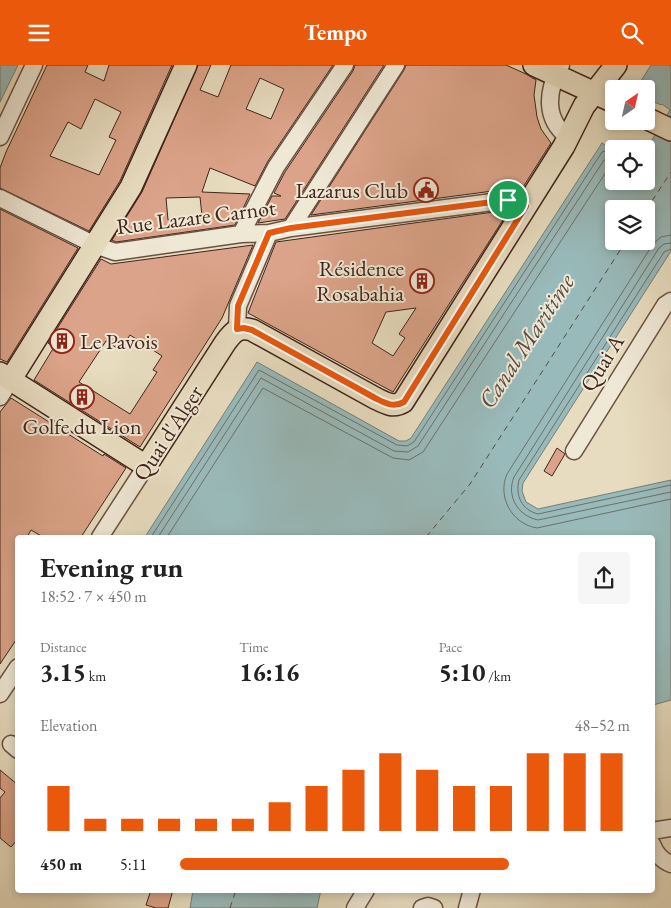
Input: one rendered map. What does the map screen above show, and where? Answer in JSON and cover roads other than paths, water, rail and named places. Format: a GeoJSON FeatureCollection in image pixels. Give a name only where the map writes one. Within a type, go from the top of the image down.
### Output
{"type":"FeatureCollection","features":[{"type":"Feature","properties":{"kind":"main road"},"geometry":{"type":"LineString","coordinates":[[146,466],[4,383],[131,187],[186,65]]}},
{"type":"Feature","properties":{"kind":"main road"},"geometry":{"type":"LineString","coordinates":[[611,80],[616,65]]}},
{"type":"Feature","properties":{"kind":"main road"},"geometry":{"type":"LineString","coordinates":[[551,70],[605,98]]}},
{"type":"Feature","properties":{"kind":"main road"},"geometry":{"type":"LineString","coordinates":[[237,329],[252,330],[389,405],[397,406],[404,402],[569,138],[582,110],[605,98]]}},
{"type":"Feature","properties":{"kind":"main road"},"geometry":{"type":"LineString","coordinates":[[655,122],[671,130]]}},
{"type":"Feature","properties":{"kind":"main road","name":"Quai d'Alger"},"geometry":{"type":"LineString","coordinates":[[146,466],[225,343],[237,329]]}},
{"type":"Feature","properties":{"kind":"street"},"geometry":{"type":"LineString","coordinates":[[0,137],[34,65]]}},
{"type":"Feature","properties":{"kind":"street"},"geometry":{"type":"LineString","coordinates":[[241,235],[276,167],[345,65]]}},
{"type":"Feature","properties":{"kind":"street"},"geometry":{"type":"LineString","coordinates":[[291,228],[396,65]]}},
{"type":"Feature","properties":{"kind":"street"},"geometry":{"type":"LineString","coordinates":[[551,70],[550,114],[555,124],[569,138]]}},
{"type":"Feature","properties":{"kind":"street","name":"Rue Lazare Carnot"},"geometry":{"type":"LineString","coordinates":[[0,198],[115,253],[508,200],[526,206]]}},
{"type":"Feature","properties":{"kind":"street"},"geometry":{"type":"LineString","coordinates":[[237,329],[238,306],[269,233]]}},
{"type":"Feature","properties":{"kind":"street","name":"Quai A"},"geometry":{"type":"LineString","coordinates":[[574,451],[666,305],[671,301]]}},
{"type":"Feature","properties":{"kind":"street","name":"Quai d'Alger"},"geometry":{"type":"LineString","coordinates":[[101,535],[146,466]]}},
{"type":"Feature","properties":{"kind":"street"},"geometry":{"type":"LineString","coordinates":[[0,694],[15,672]]}},
{"type":"Feature","properties":{"kind":"street"},"geometry":{"type":"LineString","coordinates":[[655,831],[671,828]]}},
{"type":"Feature","properties":{"kind":"street"},"geometry":{"type":"LineString","coordinates":[[655,851],[662,860],[671,864]]}},
{"type":"Feature","properties":{"kind":"street"},"geometry":{"type":"LineString","coordinates":[[355,908],[364,893]]}},
{"type":"Feature","properties":{"kind":"street"},"geometry":{"type":"LineString","coordinates":[[467,908],[471,893]]}},
{"type":"Feature","properties":{"kind":"street"},"geometry":{"type":"LineString","coordinates":[[422,908],[428,906],[434,908]]}},
{"type":"Feature","properties":{"kind":"water"},"geometry":{"type":"Polygon","coordinates":[[[0,65],[18,65],[0,102],[0,65]]]}},
{"type":"Feature","properties":{"kind":"water","name":"Canal Maritime"},"geometry":{"type":"Polygon","coordinates":[[[651,65],[671,65],[671,251],[523,483],[522,491],[526,502],[538,509],[671,480],[671,700],[655,704],[655,535],[146,535],[257,362],[399,441],[406,441],[411,438],[602,143],[605,145],[605,190],[655,190],[655,140],[652,140],[670,110],[655,102],[655,80],[642,80],[651,65]]]}},
{"type":"Feature","properties":{"kind":"water"},"geometry":{"type":"Polygon","coordinates":[[[192,893],[320,893],[317,908],[190,908],[192,893]]]}},
{"type":"Feature","properties":{"kind":"place","name":"Lazarus Club"},"geometry":{"type":"Point","coordinates":[426,190]}},
{"type":"Feature","properties":{"kind":"place","name":"Résidence Rosabahia"},"geometry":{"type":"Point","coordinates":[422,281]}},
{"type":"Feature","properties":{"kind":"place","name":"Le Pavois"},"geometry":{"type":"Point","coordinates":[62,341]}},
{"type":"Feature","properties":{"kind":"place","name":"Golfe du Lion"},"geometry":{"type":"Point","coordinates":[82,397]}}]}
